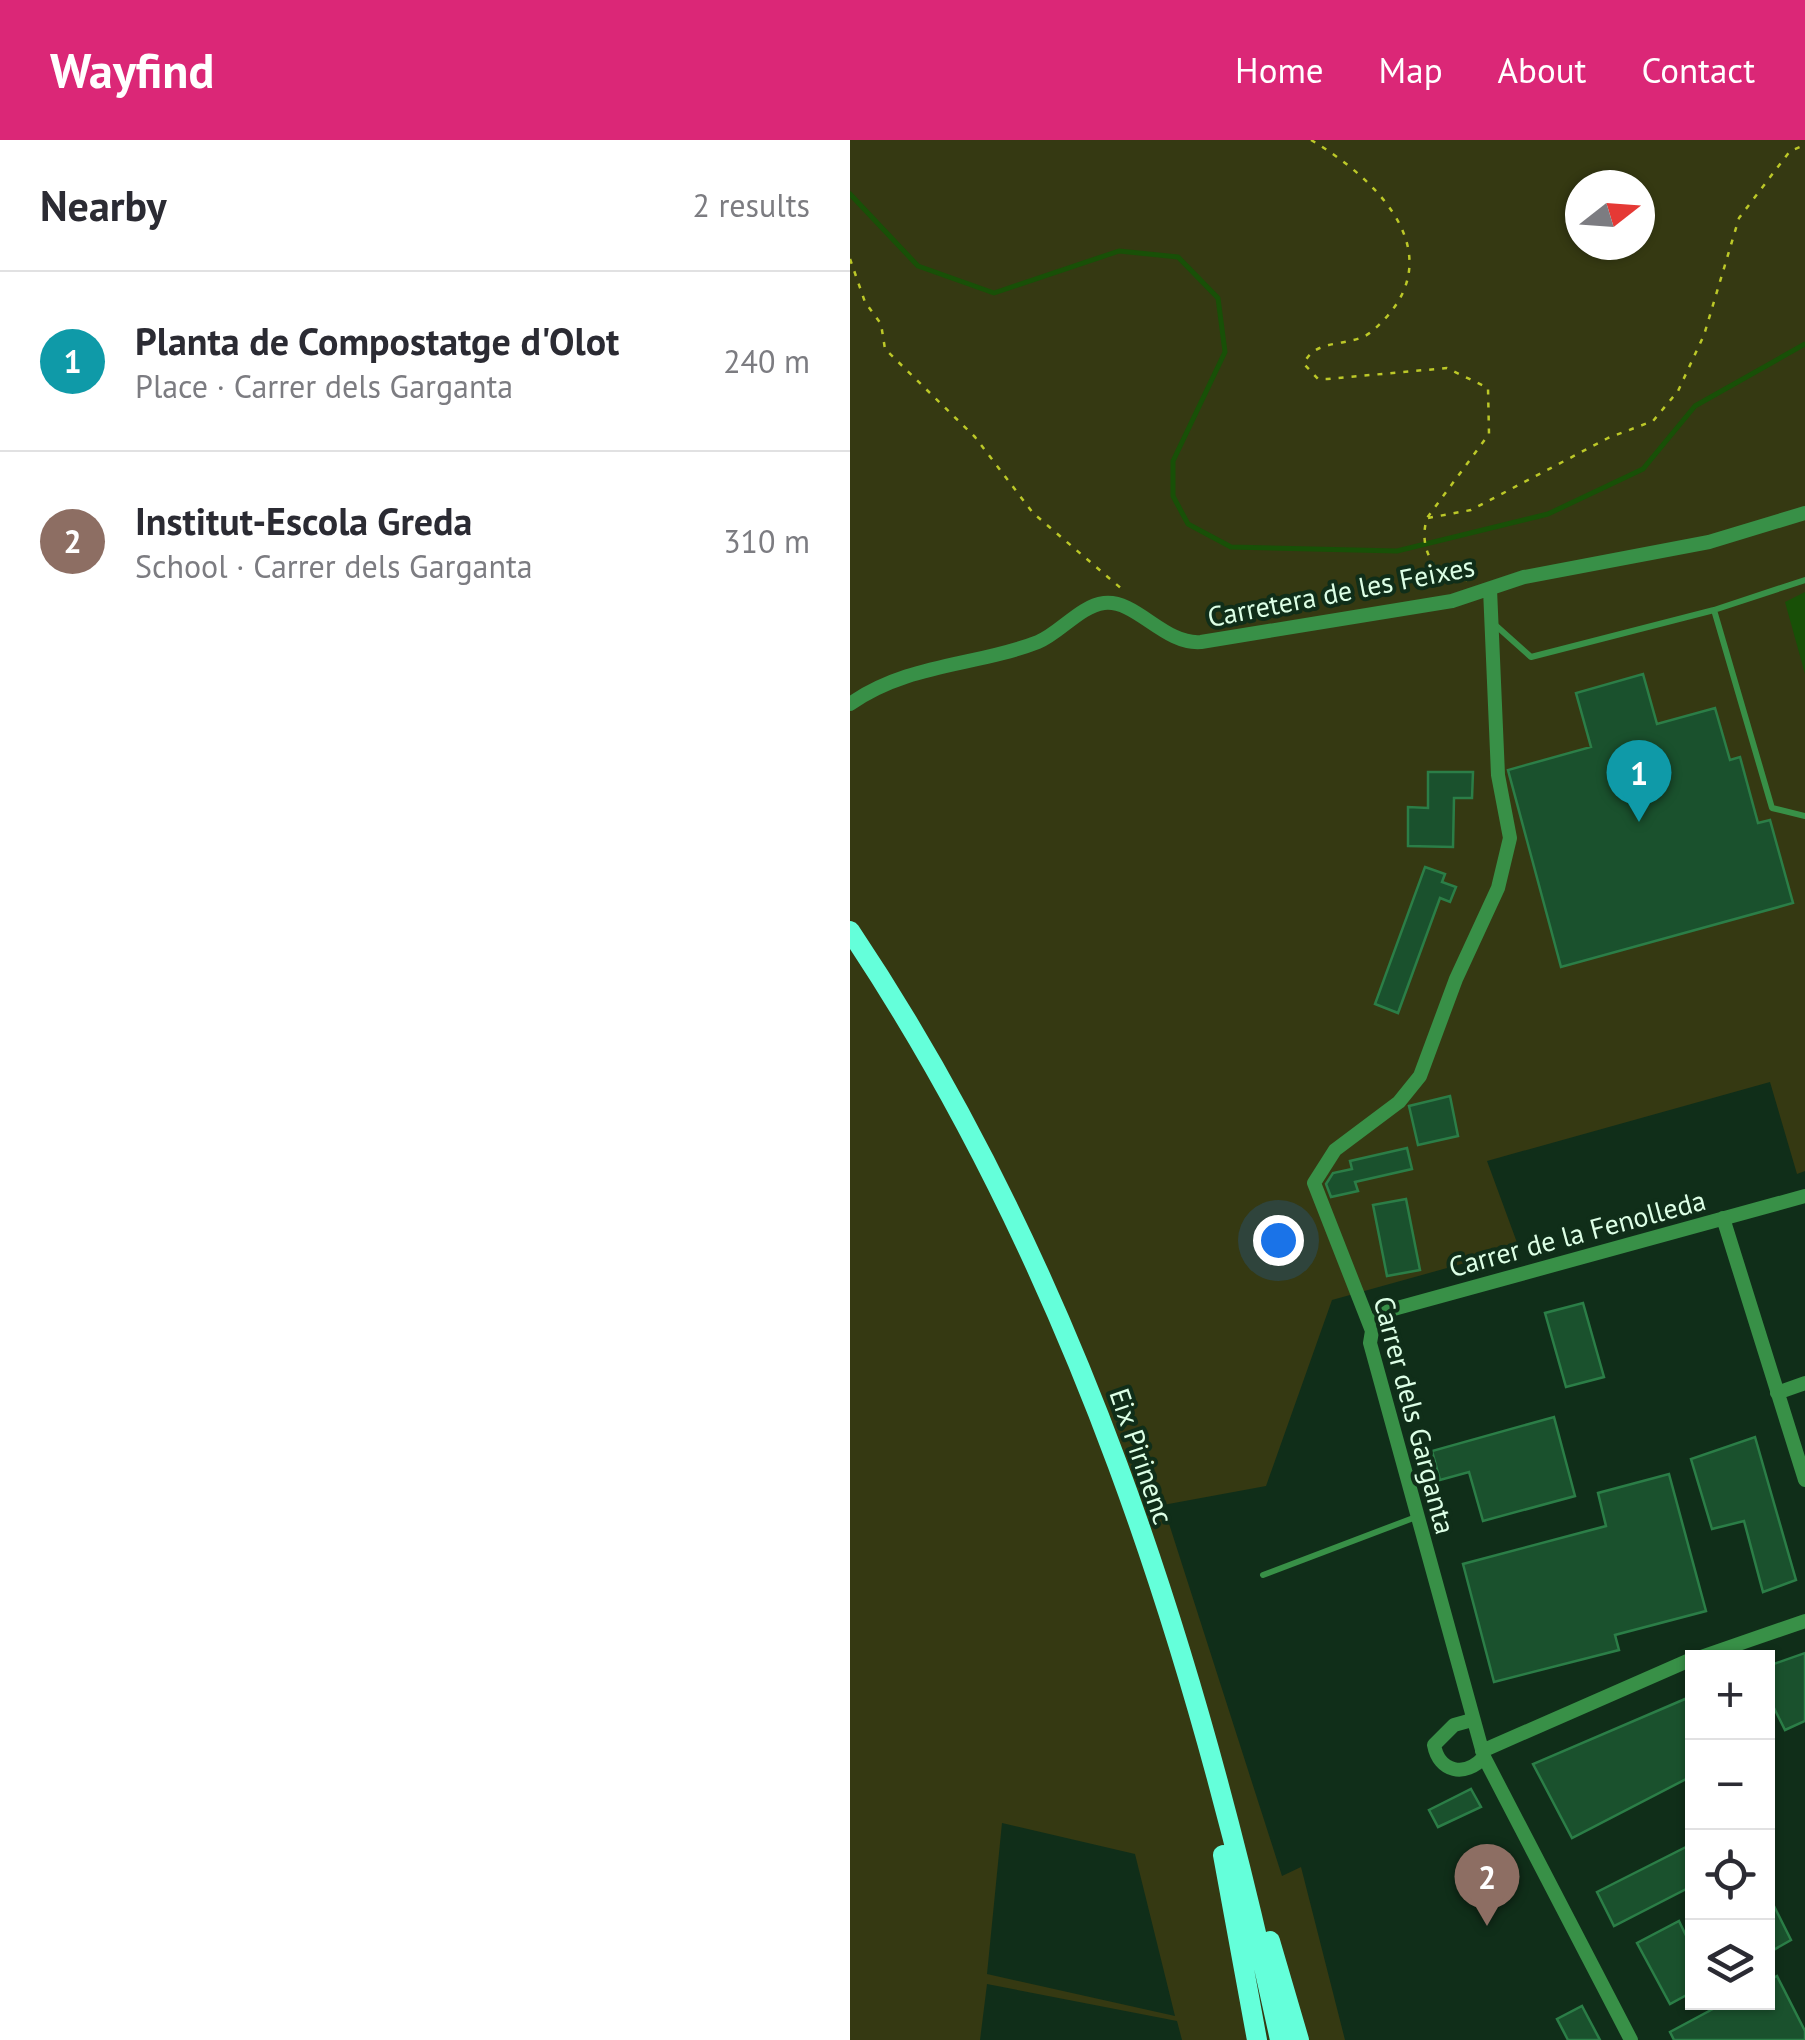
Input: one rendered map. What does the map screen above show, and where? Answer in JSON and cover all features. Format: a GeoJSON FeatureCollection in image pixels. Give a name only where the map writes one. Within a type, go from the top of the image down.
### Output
{"type":"FeatureCollection","features":[{"type":"Feature","properties":{"kind":"main road","name":"Eix Pirinenc"},"geometry":{"type":"LineString","coordinates":[[850,931],[937,1066],[1037,1263],[1108,1439],[1191,1691],[1240,1863],[1280,2040]]}},
{"type":"Feature","properties":{"kind":"main road"},"geometry":{"type":"LineString","coordinates":[[1191,1691],[1256,2040]]}},
{"type":"Feature","properties":{"kind":"main road"},"geometry":{"type":"LineString","coordinates":[[1240,1863],[1260,1905],[1299,2040]]}},
{"type":"Feature","properties":{"kind":"street","name":"Carretera de les Feixes"},"geometry":{"type":"LineString","coordinates":[[850,704],[893,680],[1039,642],[1103,603],[1120,606],[1190,643],[1398,611],[1485,584],[1709,542],[1805,513]]}},
{"type":"Feature","properties":{"kind":"street","name":"Carrer dels Garganta"},"geometry":{"type":"LineString","coordinates":[[1485,584],[1492,622],[1498,775],[1510,838],[1498,888],[1456,979],[1420,1076],[1399,1102],[1335,1150],[1314,1183],[1372,1331],[1370,1343],[1483,1754],[1631,2040]]}},
{"type":"Feature","properties":{"kind":"street","name":"Carrer de la Fenolleda"},"geometry":{"type":"LineString","coordinates":[[1372,1331],[1378,1318],[1390,1310],[1805,1196]]}},
{"type":"Feature","properties":{"kind":"street"},"geometry":{"type":"LineString","coordinates":[[1724,1218],[1805,1480]]}},
{"type":"Feature","properties":{"kind":"street"},"geometry":{"type":"LineString","coordinates":[[1777,1394],[1805,1383]]}},
{"type":"Feature","properties":{"kind":"street"},"geometry":{"type":"LineString","coordinates":[[1719,1650],[1805,1621]]}},
{"type":"Feature","properties":{"kind":"street"},"geometry":{"type":"LineString","coordinates":[[1472,1720],[1440,1734],[1434,1745],[1437,1761],[1446,1769],[1463,1769],[1483,1754],[1685,1663]]}},
{"type":"Feature","properties":{"kind":"lane"},"geometry":{"type":"LineString","coordinates":[[1492,622],[1532,657],[1714,610],[1805,580]]}},
{"type":"Feature","properties":{"kind":"lane"},"geometry":{"type":"LineString","coordinates":[[1714,610],[1772,808],[1805,816]]}},
{"type":"Feature","properties":{"kind":"lane"},"geometry":{"type":"LineString","coordinates":[[1263,1575],[1417,1516]]}},
{"type":"Feature","properties":{"kind":"path"},"geometry":{"type":"LineString","coordinates":[[1311,140],[1350,163],[1389,207],[1408,240],[1413,272],[1399,299],[1369,334],[1315,349],[1304,364],[1318,379],[1327,380],[1448,368],[1488,388],[1490,434],[1427,518],[1423,532],[1429,561],[1444,577],[1485,584]]}},
{"type":"Feature","properties":{"kind":"path"},"geometry":{"type":"LineString","coordinates":[[1427,518],[1471,510],[1608,438],[1653,421],[1678,391],[1704,335],[1738,218],[1790,151],[1805,145]]}},
{"type":"Feature","properties":{"kind":"path"},"geometry":{"type":"LineString","coordinates":[[850,259],[864,302],[881,324],[885,349],[975,437],[1033,513],[1126,592]]}},
{"type":"Feature","properties":{"kind":"shaded area"},"geometry":{"type":"Polygon","coordinates":[[[850,140],[1805,140],[1805,1171],[1797,1174],[1770,1082],[1487,1161],[1519,1248],[1332,1300],[1266,1486],[1163,1505],[1282,1876],[1301,1867],[1345,2040],[1182,2040],[1177,2021],[987,1984],[980,2040],[850,2040],[850,140]],[[1002,1823],[987,1974],[1175,2016],[1135,1854],[1002,1823]]]}},
{"type":"Feature","properties":{"kind":"shaded area"},"geometry":{"type":"Polygon","coordinates":[[[1805,592],[1805,674],[1785,602],[1805,592]]]}},
{"type":"Feature","properties":{"kind":"building"},"geometry":{"type":"Polygon","coordinates":[[[1643,674],[1657,724],[1715,708],[1730,760],[1740,757],[1758,823],[1770,820],[1793,903],[1561,967],[1508,770],[1591,747],[1576,693],[1643,674]]]}},
{"type":"Feature","properties":{"kind":"building"},"geometry":{"type":"Polygon","coordinates":[[[1428,772],[1473,772],[1472,798],[1454,798],[1453,847],[1408,846],[1408,807],[1428,808],[1428,772]]]}},
{"type":"Feature","properties":{"kind":"building"},"geometry":{"type":"Polygon","coordinates":[[[1425,867],[1445,874],[1442,882],[1456,887],[1450,902],[1440,898],[1398,1013],[1375,1004],[1425,867]]]}},
{"type":"Feature","properties":{"kind":"building"},"geometry":{"type":"Polygon","coordinates":[[[1450,1096],[1458,1136],[1418,1145],[1409,1106],[1450,1096]]]}},
{"type":"Feature","properties":{"kind":"building"},"geometry":{"type":"Polygon","coordinates":[[[1407,1148],[1412,1169],[1355,1182],[1358,1191],[1331,1197],[1326,1184],[1333,1173],[1352,1169],[1350,1161],[1407,1148]]]}},
{"type":"Feature","properties":{"kind":"building"},"geometry":{"type":"Polygon","coordinates":[[[1406,1199],[1420,1270],[1387,1276],[1373,1205],[1406,1199]]]}},
{"type":"Feature","properties":{"kind":"building"},"geometry":{"type":"Polygon","coordinates":[[[1583,1303],[1604,1377],[1566,1387],[1545,1313],[1583,1303]]]}},
{"type":"Feature","properties":{"kind":"building"},"geometry":{"type":"Polygon","coordinates":[[[1554,1417],[1575,1496],[1483,1521],[1469,1472],[1440,1480],[1432,1451],[1554,1417]]]}},
{"type":"Feature","properties":{"kind":"building"},"geometry":{"type":"Polygon","coordinates":[[[1755,1437],[1796,1580],[1763,1592],[1744,1521],[1712,1529],[1691,1459],[1755,1437]]]}},
{"type":"Feature","properties":{"kind":"building"},"geometry":{"type":"Polygon","coordinates":[[[1669,1474],[1706,1611],[1615,1635],[1619,1650],[1494,1682],[1463,1564],[1606,1526],[1598,1493],[1669,1474]]]}},
{"type":"Feature","properties":{"kind":"building"},"geometry":{"type":"Polygon","coordinates":[[[1805,1653],[1805,1721],[1785,1730],[1775,1710],[1775,1664],[1805,1653]]]}},
{"type":"Feature","properties":{"kind":"building"},"geometry":{"type":"Polygon","coordinates":[[[1685,1699],[1685,1780],[1572,1838],[1533,1764],[1685,1699]]]}},
{"type":"Feature","properties":{"kind":"building"},"geometry":{"type":"Polygon","coordinates":[[[1471,1789],[1481,1807],[1438,1827],[1429,1810],[1471,1789]]]}},
{"type":"Feature","properties":{"kind":"building"},"geometry":{"type":"Polygon","coordinates":[[[1685,1848],[1685,1890],[1614,1926],[1597,1892],[1685,1848]]]}},
{"type":"Feature","properties":{"kind":"building"},"geometry":{"type":"Polygon","coordinates":[[[1775,1908],[1791,1940],[1775,1949],[1775,1908]]]}},
{"type":"Feature","properties":{"kind":"building"},"geometry":{"type":"Polygon","coordinates":[[[1679,1921],[1685,1933],[1685,1996],[1670,2004],[1637,1943],[1679,1921]]]}},
{"type":"Feature","properties":{"kind":"building"},"geometry":{"type":"Polygon","coordinates":[[[1775,1977],[1805,2031],[1805,2040],[1674,2040],[1670,2032],[1711,2010],[1775,2010],[1775,1977]]]}},
{"type":"Feature","properties":{"kind":"building"},"geometry":{"type":"Polygon","coordinates":[[[1582,2006],[1600,2040],[1568,2040],[1557,2019],[1582,2006]]]}},
{"type":"Feature","properties":{"kind":"waterway"},"geometry":{"type":"LineString","coordinates":[[850,194],[918,266],[994,293],[1119,251],[1178,257],[1218,298],[1225,352],[1173,461],[1173,496],[1188,524],[1231,547],[1397,551],[1548,514],[1643,469],[1695,406],[1805,344]]}},
{"type":"Feature","properties":{"kind":"place","name":"Planta de Compostatge d'Olot"},"geometry":{"type":"Point","coordinates":[1639,822]}},
{"type":"Feature","properties":{"kind":"place","name":"Institut-Escola Greda"},"geometry":{"type":"Point","coordinates":[1487,1926]}}]}
